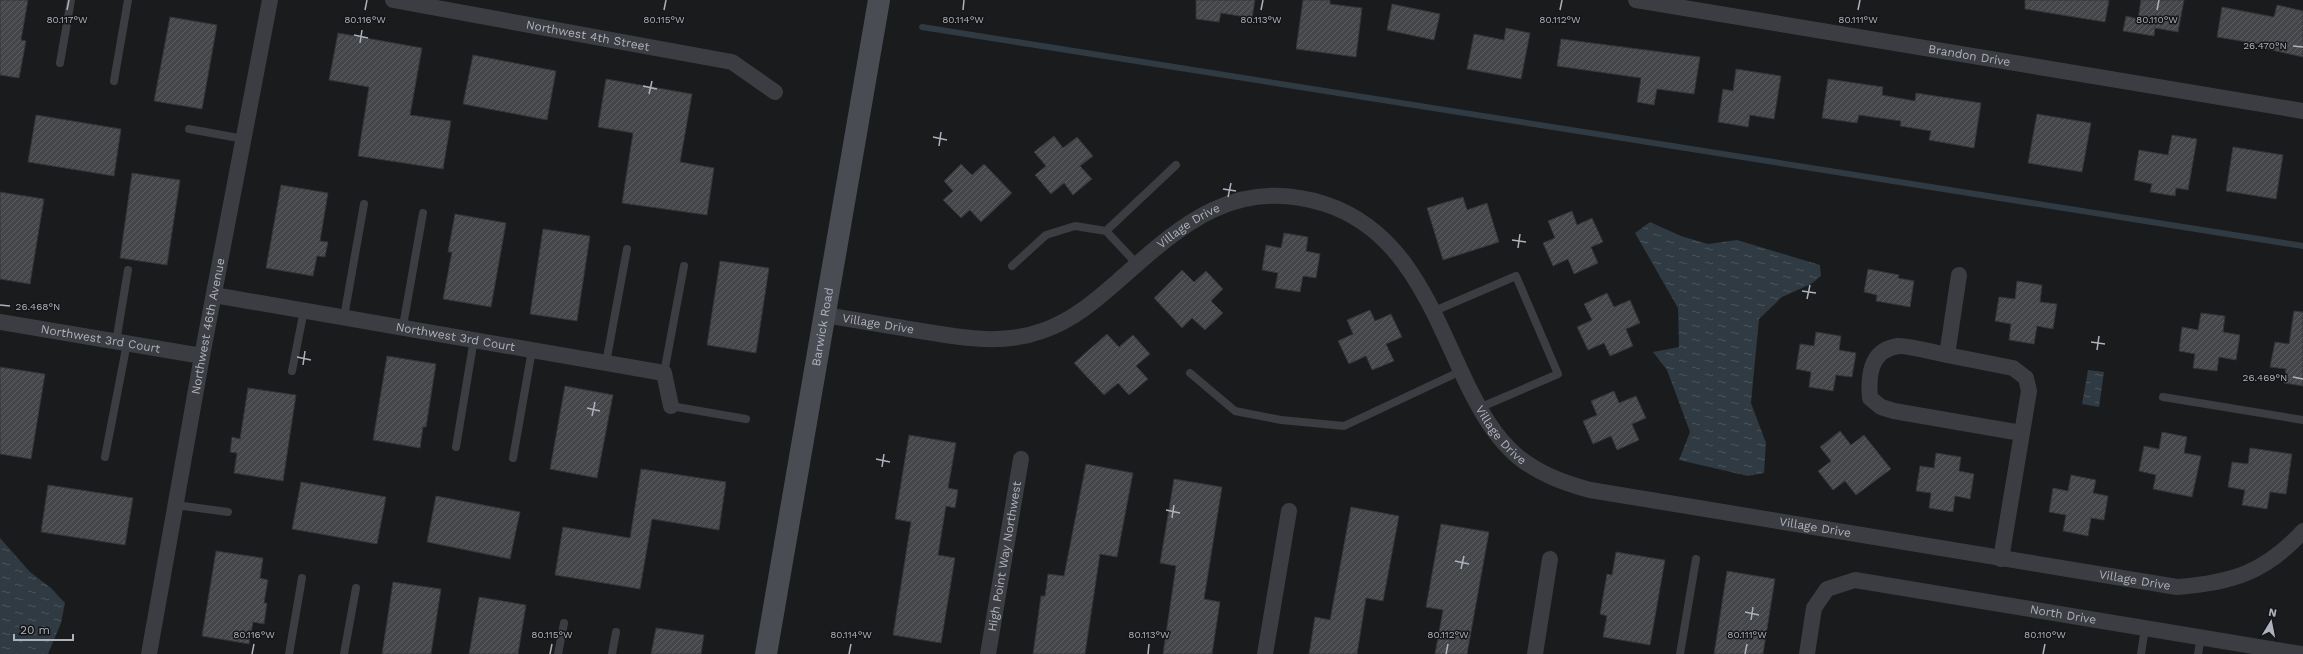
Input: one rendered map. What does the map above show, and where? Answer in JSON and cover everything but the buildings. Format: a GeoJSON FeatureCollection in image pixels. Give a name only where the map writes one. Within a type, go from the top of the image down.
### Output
{"type":"FeatureCollection","features":[{"type":"Feature","properties":{"kind":"street","name":"Northwest 46th Avenue"},"geometry":{"type":"LineString","coordinates":[[150,654],[202,356],[270,0]]}},
{"type":"Feature","properties":{"kind":"street","name":"Northwest 4th Street"},"geometry":{"type":"LineString","coordinates":[[393,0],[732,62],[775,92]]}},
{"type":"Feature","properties":{"kind":"street","name":"Barwick Road"},"geometry":{"type":"LineString","coordinates":[[766,654],[879,0]]}},
{"type":"Feature","properties":{"kind":"street","name":"Brandon Drive"},"geometry":{"type":"LineString","coordinates":[[1636,0],[2303,111]]}},
{"type":"Feature","properties":{"kind":"street","name":"Village Drive"},"geometry":{"type":"LineString","coordinates":[[825,316],[963,338],[990,340],[1017,338],[1043,331],[1068,320],[1091,305],[1137,264],[1192,220],[1217,207],[1243,200],[1270,196],[1297,198],[1324,204],[1343,211],[1378,233],[1397,252],[1414,274],[1479,408],[1498,436],[1517,455],[1539,471],[1564,483],[1590,490],[2163,586],[2177,587],[2223,582],[2266,564],[2286,550],[2303,531]]}},
{"type":"Feature","properties":{"kind":"street"},"geometry":{"type":"LineString","coordinates":[[1947,355],[1959,275]]}},
{"type":"Feature","properties":{"kind":"street","name":"Northwest 3rd Court"},"geometry":{"type":"LineString","coordinates":[[214,295],[402,326],[664,373]]}},
{"type":"Feature","properties":{"kind":"street","name":"Northwest 3rd Court"},"geometry":{"type":"LineString","coordinates":[[0,322],[202,356]]}},
{"type":"Feature","properties":{"kind":"street"},"geometry":{"type":"LineString","coordinates":[[2001,559],[2029,391],[2026,378],[2013,368],[1899,346],[1883,352],[1872,362],[1868,380],[1870,398],[1881,408],[2021,433]]}},
{"type":"Feature","properties":{"kind":"street"},"geometry":{"type":"LineString","coordinates":[[664,373],[671,406]]}},
{"type":"Feature","properties":{"kind":"street","name":"High Point Way Northwest"},"geometry":{"type":"LineString","coordinates":[[988,654],[1021,459]]}},
{"type":"Feature","properties":{"kind":"street"},"geometry":{"type":"LineString","coordinates":[[1265,654],[1289,511]]}},
{"type":"Feature","properties":{"kind":"street"},"geometry":{"type":"LineString","coordinates":[[1535,654],[1550,560]]}},
{"type":"Feature","properties":{"kind":"street","name":"North Drive"},"geometry":{"type":"LineString","coordinates":[[1807,654],[1814,608],[1827,589],[1855,580],[2300,654]]}},
{"type":"Feature","properties":{"kind":"lane"},"geometry":{"type":"LineString","coordinates":[[60,63],[71,0]]}},
{"type":"Feature","properties":{"kind":"lane"},"geometry":{"type":"LineString","coordinates":[[114,81],[128,0]]}},
{"type":"Feature","properties":{"kind":"lane"},"geometry":{"type":"LineString","coordinates":[[189,129],[244,139]]}},
{"type":"Feature","properties":{"kind":"lane"},"geometry":{"type":"LineString","coordinates":[[1106,231],[1176,165]]}},
{"type":"Feature","properties":{"kind":"lane"},"geometry":{"type":"LineString","coordinates":[[344,317],[364,204]]}},
{"type":"Feature","properties":{"kind":"lane"},"geometry":{"type":"LineString","coordinates":[[402,326],[423,213]]}},
{"type":"Feature","properties":{"kind":"lane"},"geometry":{"type":"LineString","coordinates":[[1012,266],[1046,235],[1075,226],[1106,231],[1137,264]]}},
{"type":"Feature","properties":{"kind":"lane"},"geometry":{"type":"LineString","coordinates":[[606,363],[627,249]]}},
{"type":"Feature","properties":{"kind":"lane"},"geometry":{"type":"LineString","coordinates":[[664,373],[684,266]]}},
{"type":"Feature","properties":{"kind":"lane"},"geometry":{"type":"LineString","coordinates":[[105,457],[121,342],[128,270]]}},
{"type":"Feature","properties":{"kind":"lane"},"geometry":{"type":"LineString","coordinates":[[1432,312],[1516,276],[1558,374],[1479,408]]}},
{"type":"Feature","properties":{"kind":"lane"},"geometry":{"type":"LineString","coordinates":[[292,371],[304,310]]}},
{"type":"Feature","properties":{"kind":"lane"},"geometry":{"type":"LineString","coordinates":[[456,447],[474,339]]}},
{"type":"Feature","properties":{"kind":"lane"},"geometry":{"type":"LineString","coordinates":[[513,458],[532,350]]}},
{"type":"Feature","properties":{"kind":"lane"},"geometry":{"type":"LineString","coordinates":[[1190,373],[1235,411],[1281,420],[1344,426],[1461,371]]}},
{"type":"Feature","properties":{"kind":"lane"},"geometry":{"type":"LineString","coordinates":[[2163,397],[2303,420]]}},
{"type":"Feature","properties":{"kind":"lane"},"geometry":{"type":"LineString","coordinates":[[671,406],[746,419]]}},
{"type":"Feature","properties":{"kind":"lane"},"geometry":{"type":"LineString","coordinates":[[176,505],[228,512]]}},
{"type":"Feature","properties":{"kind":"lane"},"geometry":{"type":"LineString","coordinates":[[1680,654],[1696,559]]}},
{"type":"Feature","properties":{"kind":"lane"},"geometry":{"type":"LineString","coordinates":[[289,654],[302,578]]}},
{"type":"Feature","properties":{"kind":"lane"},"geometry":{"type":"LineString","coordinates":[[344,654],[356,588]]}},
{"type":"Feature","properties":{"kind":"lane"},"geometry":{"type":"LineString","coordinates":[[558,654],[564,623]]}},
{"type":"Feature","properties":{"kind":"lane"},"geometry":{"type":"LineString","coordinates":[[2141,654],[2145,628]]}},
{"type":"Feature","properties":{"kind":"lane"},"geometry":{"type":"LineString","coordinates":[[612,654],[616,632]]}},
{"type":"Feature","properties":{"kind":"lane"},"geometry":{"type":"LineString","coordinates":[[2198,654],[2201,637]]}},
{"type":"Feature","properties":{"kind":"water"},"geometry":{"type":"Polygon","coordinates":[[[1650,222],[1681,236],[1708,244],[1737,240],[1820,265],[1821,276],[1811,284],[1782,297],[1759,319],[1751,403],[1766,443],[1764,473],[1748,476],[1679,460],[1690,432],[1667,370],[1653,352],[1679,347],[1678,308],[1635,233],[1650,222]]]}},
{"type":"Feature","properties":{"kind":"water"},"geometry":{"type":"Polygon","coordinates":[[[2088,370],[2104,372],[2099,407],[2082,404],[2088,370]]]}},
{"type":"Feature","properties":{"kind":"water"},"geometry":{"type":"Polygon","coordinates":[[[0,538],[30,572],[51,588],[65,603],[61,623],[48,654],[0,654],[0,538]]]}},
{"type":"Feature","properties":{"kind":"waterway"},"geometry":{"type":"LineString","coordinates":[[922,27],[2303,246]]}}]}
